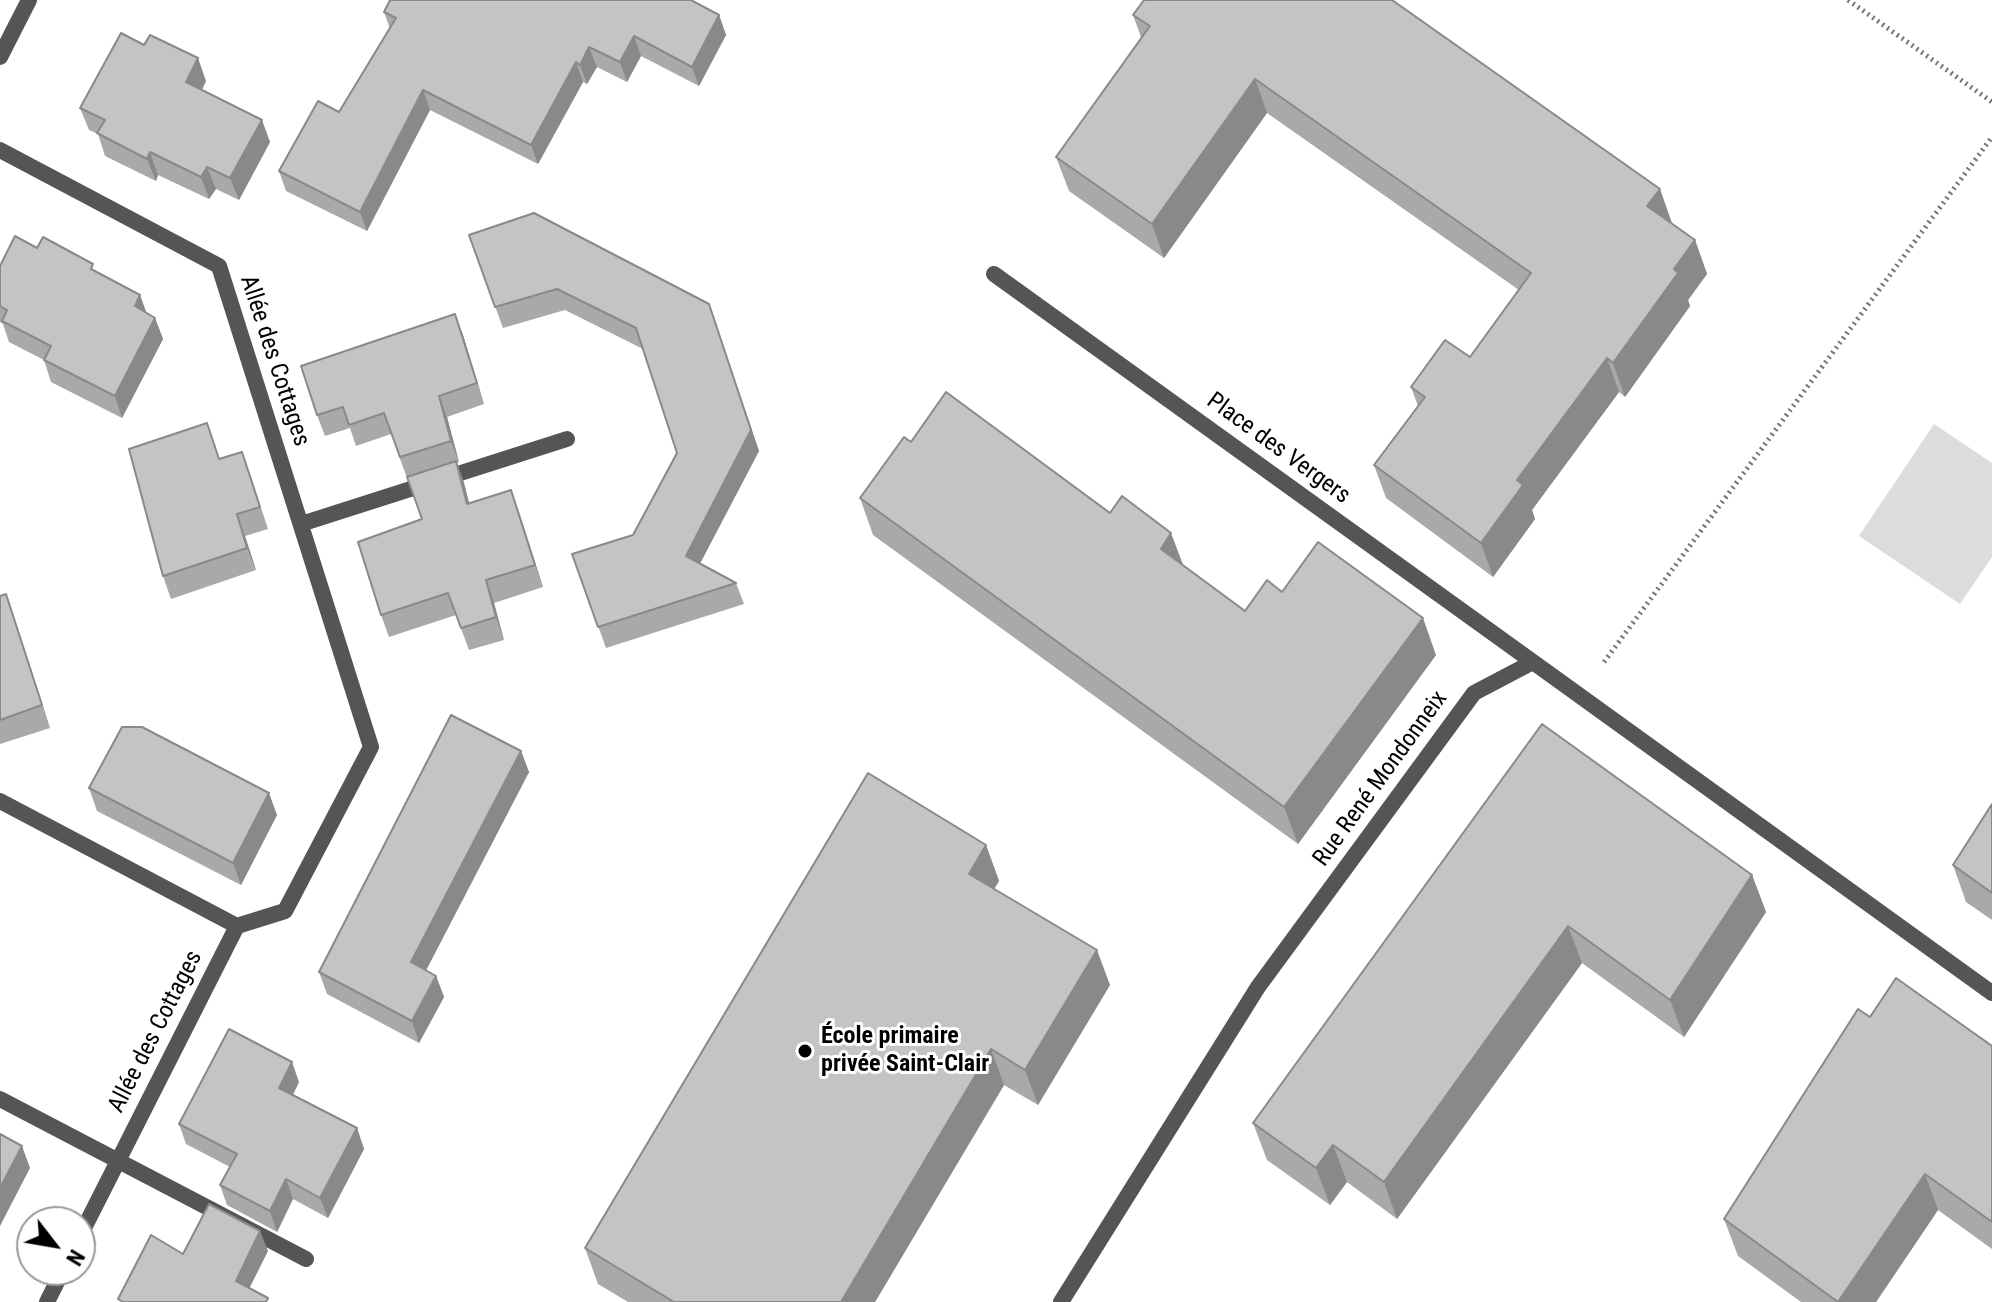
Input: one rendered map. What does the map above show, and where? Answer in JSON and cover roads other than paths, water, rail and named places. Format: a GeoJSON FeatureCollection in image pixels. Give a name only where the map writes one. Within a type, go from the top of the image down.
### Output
{"type":"FeatureCollection","features":[{"type":"Feature","properties":{"kind":"street"},"geometry":{"type":"LineString","coordinates":[[0,57],[29,0]]}},
{"type":"Feature","properties":{"kind":"street","name":"Allée des Cottages"},"geometry":{"type":"LineString","coordinates":[[0,150],[219,266],[371,747],[285,911],[237,926],[95,1206]]}},
{"type":"Feature","properties":{"kind":"street","name":"Place des Vergers"},"geometry":{"type":"LineString","coordinates":[[994,274],[1533,662]]}},
{"type":"Feature","properties":{"kind":"street"},"geometry":{"type":"LineString","coordinates":[[301,524],[567,439]]}},
{"type":"Feature","properties":{"kind":"street"},"geometry":{"type":"LineString","coordinates":[[1533,662],[1992,993]]}},
{"type":"Feature","properties":{"kind":"street","name":"Rue René Mondonneix"},"geometry":{"type":"LineString","coordinates":[[1061,1302],[1258,987],[1474,693],[1533,662]]}},
{"type":"Feature","properties":{"kind":"street"},"geometry":{"type":"LineString","coordinates":[[0,801],[237,926]]}},
{"type":"Feature","properties":{"kind":"street"},"geometry":{"type":"LineString","coordinates":[[0,1099],[306,1259]]}},
{"type":"Feature","properties":{"kind":"place","name":"École primaire privée Saint-Clair"},"geometry":{"type":"Point","coordinates":[805,1051]}}]}
